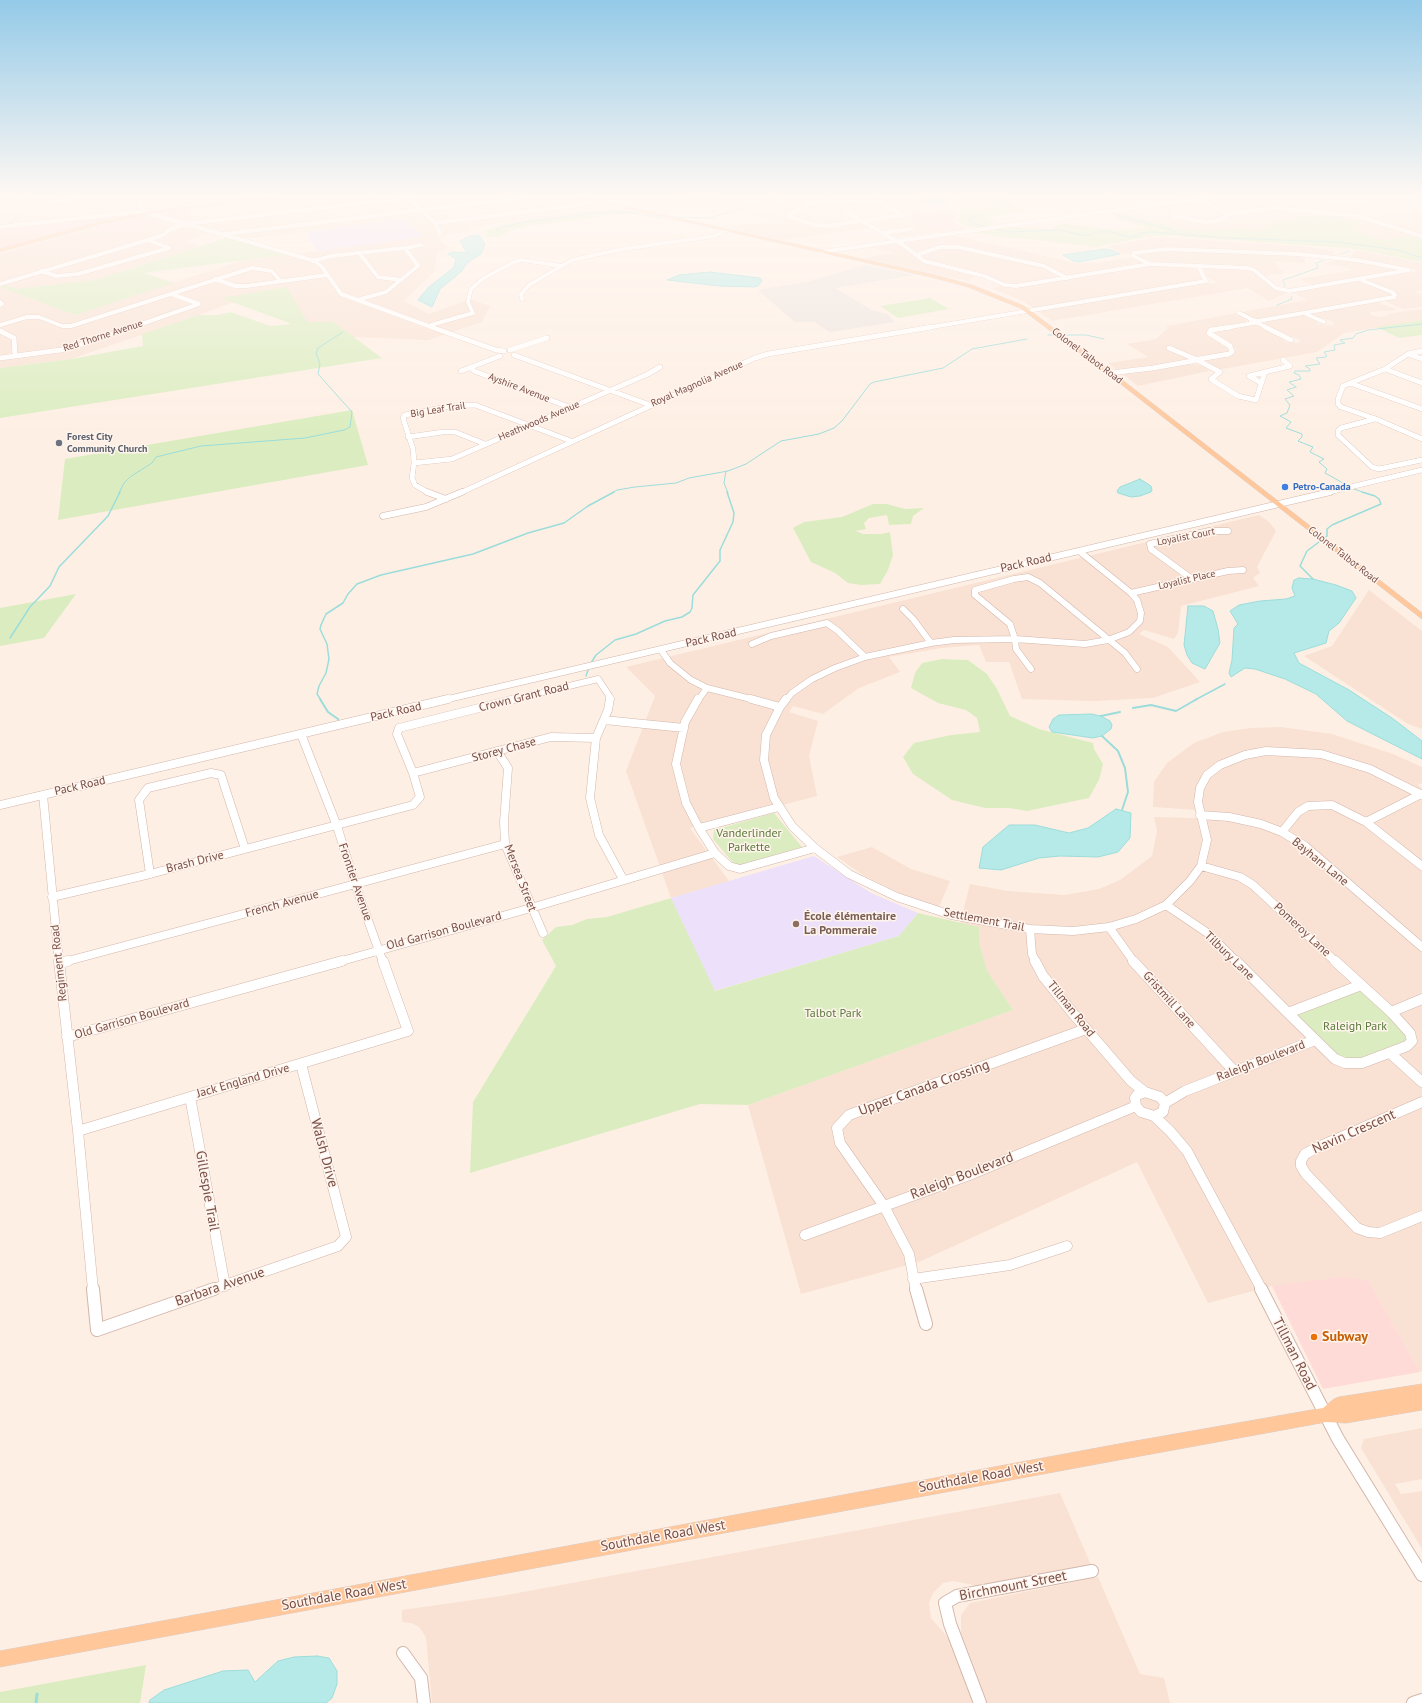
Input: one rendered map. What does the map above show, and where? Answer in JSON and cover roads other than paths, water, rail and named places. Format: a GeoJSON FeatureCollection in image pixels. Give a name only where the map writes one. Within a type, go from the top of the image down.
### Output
{"type":"FeatureCollection","features":[{"type":"Feature","properties":{"kind":"main road","name":"Colonel Talbot Road"},"geometry":{"type":"LineString","coordinates":[[925,275],[962,284],[1000,297],[1027,311],[1110,373],[1422,617]]}},
{"type":"Feature","properties":{"kind":"main road","name":"Southdale Road West"},"geometry":{"type":"LineString","coordinates":[[1326,1415],[1339,1404],[1422,1391]]}},
{"type":"Feature","properties":{"kind":"main road","name":"Southdale Road West"},"geometry":{"type":"LineString","coordinates":[[0,1659],[1051,1464],[1326,1415],[1346,1416],[1422,1404]]}},
{"type":"Feature","properties":{"kind":"street"},"geometry":{"type":"LineString","coordinates":[[0,284],[29,275]]}},
{"type":"Feature","properties":{"kind":"street"},"geometry":{"type":"LineString","coordinates":[[0,326],[27,317],[39,317],[62,326],[71,326],[227,275]]}},
{"type":"Feature","properties":{"kind":"street"},"geometry":{"type":"LineString","coordinates":[[276,275],[280,281]]}},
{"type":"Feature","properties":{"kind":"street"},"geometry":{"type":"LineString","coordinates":[[215,279],[235,286],[323,275]]}},
{"type":"Feature","properties":{"kind":"street"},"geometry":{"type":"LineString","coordinates":[[327,275],[341,294],[431,325],[505,354],[650,405]]}},
{"type":"Feature","properties":{"kind":"street"},"geometry":{"type":"LineString","coordinates":[[377,275],[378,277],[401,280]]}},
{"type":"Feature","properties":{"kind":"street"},"geometry":{"type":"LineString","coordinates":[[357,300],[386,292],[406,275]]}},
{"type":"Feature","properties":{"kind":"street"},"geometry":{"type":"LineString","coordinates":[[431,325],[473,313],[468,302],[468,296],[471,289],[490,275]]}},
{"type":"Feature","properties":{"kind":"street"},"geometry":{"type":"LineString","coordinates":[[522,299],[521,294],[529,285],[546,275]]}},
{"type":"Feature","properties":{"kind":"street"},"geometry":{"type":"LineString","coordinates":[[982,275],[1005,285],[1016,286],[1082,275]]}},
{"type":"Feature","properties":{"kind":"street"},"geometry":{"type":"LineString","coordinates":[[1062,275],[1067,278]]}},
{"type":"Feature","properties":{"kind":"street","name":"Royal Magnolia Avenue"},"geometry":{"type":"LineString","coordinates":[[383,516],[426,507],[446,499],[650,405],[755,358],[768,354],[1206,281],[1203,275]]}},
{"type":"Feature","properties":{"kind":"street"},"geometry":{"type":"LineString","coordinates":[[1261,275],[1276,288],[1289,291],[1385,275]]}},
{"type":"Feature","properties":{"kind":"street"},"geometry":{"type":"LineString","coordinates":[[1258,322],[1394,297],[1395,294],[1392,292],[1361,280]]}},
{"type":"Feature","properties":{"kind":"street","name":"Red Thorne Avenue"},"geometry":{"type":"LineString","coordinates":[[0,358],[68,349],[199,304],[172,294]]}},
{"type":"Feature","properties":{"kind":"street"},"geometry":{"type":"LineString","coordinates":[[0,302],[2,304],[0,305]]}},
{"type":"Feature","properties":{"kind":"street"},"geometry":{"type":"LineString","coordinates":[[1239,313],[1252,321]]}},
{"type":"Feature","properties":{"kind":"street"},"geometry":{"type":"LineString","coordinates":[[1304,313],[1324,322]]}},
{"type":"Feature","properties":{"kind":"street"},"geometry":{"type":"LineString","coordinates":[[1169,348],[1192,359],[1199,360],[1229,354],[1232,352],[1230,346],[1210,335],[1209,333],[1211,330],[1252,321],[1258,322],[1291,340]]}},
{"type":"Feature","properties":{"kind":"street"},"geometry":{"type":"LineString","coordinates":[[0,331],[14,338],[15,356]]}},
{"type":"Feature","properties":{"kind":"street"},"geometry":{"type":"LineString","coordinates":[[505,354],[547,338]]}},
{"type":"Feature","properties":{"kind":"street"},"geometry":{"type":"LineString","coordinates":[[505,354],[504,350],[505,354]]}},
{"type":"Feature","properties":{"kind":"street"},"geometry":{"type":"LineString","coordinates":[[1422,351],[1408,354],[1386,369],[1343,386],[1338,399],[1338,404],[1341,407],[1376,419],[1422,439]]}},
{"type":"Feature","properties":{"kind":"street","name":"Ayshire Avenue"},"geometry":{"type":"LineString","coordinates":[[472,369],[505,354]]}},
{"type":"Feature","properties":{"kind":"street"},"geometry":{"type":"LineString","coordinates":[[1408,354],[1422,359]]}},
{"type":"Feature","properties":{"kind":"street"},"geometry":{"type":"LineString","coordinates":[[1110,373],[1153,368],[1192,359]]}},
{"type":"Feature","properties":{"kind":"street"},"geometry":{"type":"LineString","coordinates":[[1199,360],[1220,372],[1211,379],[1212,380],[1238,396],[1246,399],[1256,400],[1265,372]]}},
{"type":"Feature","properties":{"kind":"street"},"geometry":{"type":"LineString","coordinates":[[1261,383],[1249,376],[1290,366],[1283,360]]}},
{"type":"Feature","properties":{"kind":"street","name":"Heathwoods Avenue"},"geometry":{"type":"LineString","coordinates":[[414,463],[452,459],[648,374],[660,367]]}},
{"type":"Feature","properties":{"kind":"street"},"geometry":{"type":"LineString","coordinates":[[462,370],[472,369]]}},
{"type":"Feature","properties":{"kind":"street","name":"Ayshire Avenue"},"geometry":{"type":"LineString","coordinates":[[472,369],[569,407]]}},
{"type":"Feature","properties":{"kind":"street"},"geometry":{"type":"LineString","coordinates":[[1386,369],[1422,383]]}},
{"type":"Feature","properties":{"kind":"street"},"geometry":{"type":"LineString","coordinates":[[1350,383],[1422,409]]}},
{"type":"Feature","properties":{"kind":"street","name":"Big Leaf Trail"},"geometry":{"type":"LineString","coordinates":[[446,499],[427,492],[415,485],[412,478],[414,463],[412,449],[403,418],[405,415],[464,404],[475,405],[571,441]]}},
{"type":"Feature","properties":{"kind":"street"},"geometry":{"type":"LineString","coordinates":[[1376,419],[1341,428],[1338,431],[1338,435],[1372,467],[1379,469],[1422,460]]}},
{"type":"Feature","properties":{"kind":"street"},"geometry":{"type":"LineString","coordinates":[[408,437],[443,432],[455,432],[486,444]]}},
{"type":"Feature","properties":{"kind":"street","name":"Pack Road"},"geometry":{"type":"LineString","coordinates":[[0,805],[1422,470]]}},
{"type":"Feature","properties":{"kind":"street","name":"Loyalist Court"},"geometry":{"type":"LineString","coordinates":[[1192,579],[1151,549],[1150,544],[1209,530],[1228,531]]}},
{"type":"Feature","properties":{"kind":"street","name":"Settlement Trail"},"geometry":{"type":"LineString","coordinates":[[1079,550],[1131,593],[1139,606],[1141,613],[1140,621],[1129,632],[1108,640],[1085,644],[1015,639],[954,640],[931,643],[865,657],[812,679],[792,693],[780,707],[766,735],[764,760],[774,798],[792,826],[815,848],[849,874],[897,897],[951,915],[1030,929],[1073,931],[1109,927],[1136,919],[1166,905],[1190,881],[1201,866],[1207,840],[1198,802],[1200,788],[1207,775],[1220,765],[1245,755],[1266,751],[1321,754],[1370,769],[1421,794]]}},
{"type":"Feature","properties":{"kind":"street","name":"Loyalist Place"},"geometry":{"type":"LineString","coordinates":[[1131,593],[1228,571],[1244,570]]}},
{"type":"Feature","properties":{"kind":"street"},"geometry":{"type":"LineString","coordinates":[[1031,669],[1016,649],[1015,639],[1010,624],[975,595],[974,590],[1014,579],[1028,577],[1040,583],[1108,640],[1125,652],[1138,669]]}},
{"type":"Feature","properties":{"kind":"street"},"geometry":{"type":"LineString","coordinates":[[903,609],[913,619],[931,643]]}},
{"type":"Feature","properties":{"kind":"street"},"geometry":{"type":"LineString","coordinates":[[752,644],[771,636],[826,623],[838,631],[865,657]]}},
{"type":"Feature","properties":{"kind":"street"},"geometry":{"type":"LineString","coordinates":[[661,650],[670,663],[678,670],[691,680],[707,688],[780,707]]}},
{"type":"Feature","properties":{"kind":"street","name":"Crown Grant Road"},"geometry":{"type":"LineString","coordinates":[[337,826],[413,805],[420,797],[413,773],[397,734],[399,728],[598,679],[610,697],[608,710],[596,738],[590,798],[600,835],[623,879]]}},
{"type":"Feature","properties":{"kind":"street"},"geometry":{"type":"LineString","coordinates":[[707,688],[694,705],[685,722],[676,764],[686,803],[699,828],[715,853],[729,866],[740,869],[815,848]]}},
{"type":"Feature","properties":{"kind":"street"},"geometry":{"type":"LineString","coordinates":[[604,720],[684,728]]}},
{"type":"Feature","properties":{"kind":"street","name":"Frontier Avenue"},"geometry":{"type":"LineString","coordinates":[[301,734],[337,826],[355,884],[408,1031]]}},
{"type":"Feature","properties":{"kind":"street","name":"Storey Chase"},"geometry":{"type":"LineString","coordinates":[[413,773],[551,737],[596,738]]}},
{"type":"Feature","properties":{"kind":"street","name":"Mersea Street"},"geometry":{"type":"LineString","coordinates":[[497,751],[508,768],[504,822],[505,844],[531,908],[543,933]]}},
{"type":"Feature","properties":{"kind":"street"},"geometry":{"type":"LineString","coordinates":[[150,874],[139,800],[148,788],[211,773],[221,775],[244,849]]}},
{"type":"Feature","properties":{"kind":"street"},"geometry":{"type":"LineString","coordinates":[[1366,822],[1421,794]]}},
{"type":"Feature","properties":{"kind":"street","name":"Regiment Road"},"geometry":{"type":"LineString","coordinates":[[43,795],[52,897],[78,1131],[97,1330]]}},
{"type":"Feature","properties":{"kind":"street"},"geometry":{"type":"LineString","coordinates":[[1282,832],[1298,812],[1308,806],[1316,804],[1332,805],[1366,822],[1422,866]]}},
{"type":"Feature","properties":{"kind":"street"},"geometry":{"type":"LineString","coordinates":[[699,828],[779,806]]}},
{"type":"Feature","properties":{"kind":"street","name":"Bayham Lane"},"geometry":{"type":"LineString","coordinates":[[1200,815],[1229,817],[1262,824],[1282,832],[1305,846],[1422,947]]}},
{"type":"Feature","properties":{"kind":"street","name":"Brash Drive"},"geometry":{"type":"LineString","coordinates":[[52,897],[150,874],[337,826]]}},
{"type":"Feature","properties":{"kind":"street","name":"French Avenue"},"geometry":{"type":"LineString","coordinates":[[59,963],[505,844]]}},
{"type":"Feature","properties":{"kind":"street","name":"Old Garrison Boulevard"},"geometry":{"type":"LineString","coordinates":[[67,1037],[379,949],[531,908],[623,879],[715,853]]}},
{"type":"Feature","properties":{"kind":"street","name":"Pomeroy Lane"},"geometry":{"type":"LineString","coordinates":[[1201,866],[1240,877],[1252,885],[1391,1012]]}},
{"type":"Feature","properties":{"kind":"street","name":"Tilbury Lane"},"geometry":{"type":"LineString","coordinates":[[1166,905],[1209,934],[1288,1013]]}},
{"type":"Feature","properties":{"kind":"street","name":"Gristmill Lane"},"geometry":{"type":"LineString","coordinates":[[1109,927],[1132,960],[1234,1071]]}},
{"type":"Feature","properties":{"kind":"street","name":"Tillman Road"},"geometry":{"type":"LineString","coordinates":[[1030,929],[1032,954],[1043,976],[1141,1094]]}},
{"type":"Feature","properties":{"kind":"street"},"geometry":{"type":"LineString","coordinates":[[1288,1013],[1361,985]]}},
{"type":"Feature","properties":{"kind":"street"},"geometry":{"type":"LineString","coordinates":[[1391,1012],[1422,999]]}},
{"type":"Feature","properties":{"kind":"street","name":"Raleigh Boulevard"},"geometry":{"type":"LineString","coordinates":[[1288,1013],[1335,1059],[1345,1063],[1362,1063],[1407,1046],[1412,1042],[1410,1032],[1391,1012]]}},
{"type":"Feature","properties":{"kind":"street","name":"Upper Canada Crossing"},"geometry":{"type":"LineString","coordinates":[[926,1324],[913,1279],[909,1254],[884,1206],[840,1143],[837,1128],[849,1115],[1086,1029]]}},
{"type":"Feature","properties":{"kind":"street","name":"Jack England Drive"},"geometry":{"type":"LineString","coordinates":[[78,1131],[408,1031]]}},
{"type":"Feature","properties":{"kind":"street","name":"Raleigh Boulevard"},"geometry":{"type":"LineString","coordinates":[[1160,1107],[1185,1091],[1315,1040]]}},
{"type":"Feature","properties":{"kind":"street"},"geometry":{"type":"LineString","coordinates":[[1390,1053],[1422,1082]]}},
{"type":"Feature","properties":{"kind":"street","name":"Walsh Drive"},"geometry":{"type":"LineString","coordinates":[[301,1064],[345,1232],[346,1237],[343,1242]]}},
{"type":"Feature","properties":{"kind":"street"},"geometry":{"type":"LineString","coordinates":[[1141,1094],[1160,1107],[1138,1109],[1135,1098],[1141,1094]]}},
{"type":"Feature","properties":{"kind":"street","name":"Gillespie Trail"},"geometry":{"type":"LineString","coordinates":[[190,1097],[225,1286]]}},
{"type":"Feature","properties":{"kind":"street","name":"Navin Crescent"},"geometry":{"type":"LineString","coordinates":[[1422,1102],[1318,1147],[1305,1154],[1301,1161],[1301,1166],[1306,1174],[1357,1228],[1368,1232],[1380,1233],[1422,1216]]}},
{"type":"Feature","properties":{"kind":"street","name":"Tillman Road"},"geometry":{"type":"LineString","coordinates":[[1160,1107],[1170,1131],[1187,1151],[1268,1302],[1349,1459],[1422,1575]]}},
{"type":"Feature","properties":{"kind":"street","name":"Raleigh Boulevard"},"geometry":{"type":"LineString","coordinates":[[805,1235],[972,1174],[1117,1114],[1138,1109]]}},
{"type":"Feature","properties":{"kind":"street","name":"Barbara Avenue"},"geometry":{"type":"LineString","coordinates":[[97,1330],[338,1246],[343,1242]]}},
{"type":"Feature","properties":{"kind":"street"},"geometry":{"type":"LineString","coordinates":[[913,1279],[1010,1265],[1067,1246]]}},
{"type":"Feature","properties":{"kind":"street","name":"Birchmount Street"},"geometry":{"type":"LineString","coordinates":[[980,1703],[950,1624],[945,1603],[957,1596],[1092,1571]]}},
{"type":"Feature","properties":{"kind":"street"},"geometry":{"type":"LineString","coordinates":[[403,1653],[421,1678],[424,1703]]}},
{"type":"Feature","properties":{"kind":"street"},"geometry":{"type":"LineString","coordinates":[[1413,1703],[1422,1700]]}},
{"type":"Feature","properties":{"kind":"water"},"geometry":{"type":"Polygon","coordinates":[[[444,275],[457,275],[440,289],[432,307],[418,300],[428,288],[444,275]]]}},
{"type":"Feature","properties":{"kind":"water"},"geometry":{"type":"Polygon","coordinates":[[[678,275],[739,275],[760,278],[762,281],[758,286],[754,287],[720,286],[667,280],[678,275]]]}},
{"type":"Feature","properties":{"kind":"water"},"geometry":{"type":"Polygon","coordinates":[[[1140,479],[1151,486],[1151,492],[1140,496],[1131,497],[1118,493],[1117,491],[1120,487],[1140,479]]]}},
{"type":"Feature","properties":{"kind":"water"},"geometry":{"type":"Polygon","coordinates":[[[1299,578],[1313,579],[1336,585],[1352,591],[1356,598],[1339,623],[1329,631],[1326,643],[1294,653],[1299,663],[1349,690],[1392,718],[1422,741],[1422,759],[1347,721],[1316,694],[1285,679],[1255,669],[1245,668],[1231,677],[1229,673],[1232,660],[1234,628],[1238,624],[1230,611],[1239,605],[1260,601],[1286,599],[1295,596],[1292,588],[1294,580],[1299,578]]]}},
{"type":"Feature","properties":{"kind":"water"},"geometry":{"type":"Polygon","coordinates":[[[1188,606],[1204,606],[1213,611],[1218,629],[1220,643],[1205,669],[1192,663],[1187,655],[1184,645],[1188,606]]]}},
{"type":"Feature","properties":{"kind":"water"},"geometry":{"type":"Polygon","coordinates":[[[1091,714],[1101,716],[1110,721],[1112,725],[1111,729],[1102,736],[1093,738],[1052,732],[1049,727],[1053,719],[1059,715],[1091,714]]]}},
{"type":"Feature","properties":{"kind":"water"},"geometry":{"type":"Polygon","coordinates":[[[1116,809],[1131,813],[1130,838],[1118,852],[1098,857],[1060,856],[1039,858],[1001,870],[979,868],[983,847],[1009,825],[1035,825],[1069,833],[1088,828],[1116,809]]]}},
{"type":"Feature","properties":{"kind":"water"},"geometry":{"type":"Polygon","coordinates":[[[317,1656],[329,1658],[337,1671],[337,1684],[332,1698],[326,1703],[149,1703],[150,1700],[164,1690],[223,1671],[248,1670],[255,1682],[278,1661],[294,1657],[317,1656]]]}},
{"type":"Feature","properties":{"kind":"waterway"},"geometry":{"type":"LineString","coordinates":[[1285,286],[1283,280],[1296,275]]}},
{"type":"Feature","properties":{"kind":"waterway"},"geometry":{"type":"LineString","coordinates":[[1277,305],[1292,299],[1291,296]]}},
{"type":"Feature","properties":{"kind":"waterway"},"geometry":{"type":"LineString","coordinates":[[1343,483],[1325,473],[1327,469],[1319,462],[1324,459],[1310,452],[1313,447],[1298,441],[1302,437],[1302,434],[1286,428],[1291,422],[1280,416],[1287,413],[1290,405],[1285,399],[1294,396],[1287,390],[1296,387],[1289,382],[1301,379],[1299,375],[1294,373],[1295,371],[1310,371],[1310,369],[1305,366],[1320,364],[1316,358],[1326,357],[1327,356],[1324,352],[1335,350],[1334,345],[1345,343],[1340,340],[1353,338],[1356,334],[1368,330],[1422,324]]}},
{"type":"Feature","properties":{"kind":"waterway"},"geometry":{"type":"LineString","coordinates":[[119,493],[124,483],[130,477],[152,463],[156,457],[201,446],[305,438],[344,430],[350,427],[352,412],[318,374],[320,364],[316,353],[318,348],[343,332]]}},
{"type":"Feature","properties":{"kind":"waterway"},"geometry":{"type":"LineString","coordinates":[[1048,335],[1086,335],[1104,339]]}},
{"type":"Feature","properties":{"kind":"waterway"},"geometry":{"type":"LineString","coordinates":[[726,471],[746,464],[781,441],[819,434],[834,428],[842,421],[870,384],[874,382],[943,368],[972,349],[1027,339]]}},
{"type":"Feature","properties":{"kind":"waterway"},"geometry":{"type":"LineString","coordinates":[[612,493],[617,490],[635,487],[676,483],[689,478],[726,471]]}},
{"type":"Feature","properties":{"kind":"waterway"},"geometry":{"type":"LineString","coordinates":[[726,471],[724,483],[728,493]]}},
{"type":"Feature","properties":{"kind":"waterway"},"geometry":{"type":"LineString","coordinates":[[1354,489],[1364,492]]}},
{"type":"Feature","properties":{"kind":"waterway"},"geometry":{"type":"LineString","coordinates":[[10,638],[30,607],[50,586],[59,567],[108,516],[120,492]]}},
{"type":"Feature","properties":{"kind":"waterway"},"geometry":{"type":"LineString","coordinates":[[321,700],[317,694],[319,686],[326,673],[329,659],[327,644],[320,629],[321,625],[326,614],[343,603],[348,594],[357,584],[381,575],[473,554],[528,533],[564,523],[588,506],[614,492]]}},
{"type":"Feature","properties":{"kind":"waterway"},"geometry":{"type":"LineString","coordinates":[[591,663],[596,655],[615,640],[636,634],[665,621],[682,617],[690,612],[692,608],[693,595],[720,561],[720,550],[733,522],[734,513],[727,492]]}},
{"type":"Feature","properties":{"kind":"waterway"},"geometry":{"type":"LineString","coordinates":[[1313,579],[1300,566],[1307,551],[1327,536],[1327,529],[1332,525],[1381,504],[1379,499],[1375,496],[1364,492]]}},
{"type":"Feature","properties":{"kind":"waterway"},"geometry":{"type":"LineString","coordinates":[[586,676],[589,667]]}},
{"type":"Feature","properties":{"kind":"waterway"},"geometry":{"type":"LineString","coordinates":[[1195,700],[1225,684]]}},
{"type":"Feature","properties":{"kind":"waterway"},"geometry":{"type":"LineString","coordinates":[[320,699],[328,712],[338,719],[339,722]]}},
{"type":"Feature","properties":{"kind":"waterway"},"geometry":{"type":"LineString","coordinates":[[1133,708],[1151,705],[1176,711],[1197,699]]}},
{"type":"Feature","properties":{"kind":"waterway"},"geometry":{"type":"LineString","coordinates":[[1101,716],[1120,712]]}},
{"type":"Feature","properties":{"kind":"waterway"},"geometry":{"type":"LineString","coordinates":[[1102,736],[1118,751],[1125,768],[1128,792],[1122,810]]}},
{"type":"Feature","properties":{"kind":"waterway"},"geometry":{"type":"LineString","coordinates":[[36,1703],[37,1694]]}},
{"type":"Feature","properties":{"kind":"place","name":"Forest City Community Church"},"geometry":{"type":"Point","coordinates":[59,443]}},
{"type":"Feature","properties":{"kind":"place","name":"Petro-Canada"},"geometry":{"type":"Point","coordinates":[1285,487]}},
{"type":"Feature","properties":{"kind":"place","name":"École élémentaire La Pommeraie"},"geometry":{"type":"Point","coordinates":[796,924]}},
{"type":"Feature","properties":{"kind":"place","name":"Subway"},"geometry":{"type":"Point","coordinates":[1314,1337]}},
{"type":"Feature","properties":{"kind":"park label","name":"Vanderlinder Parkette"},"geometry":{"type":"Point","coordinates":[749,841]}},
{"type":"Feature","properties":{"kind":"park label","name":"Talbot Park"},"geometry":{"type":"Point","coordinates":[833,1014]}},
{"type":"Feature","properties":{"kind":"park label","name":"Raleigh Park"},"geometry":{"type":"Point","coordinates":[1355,1027]}}]}
